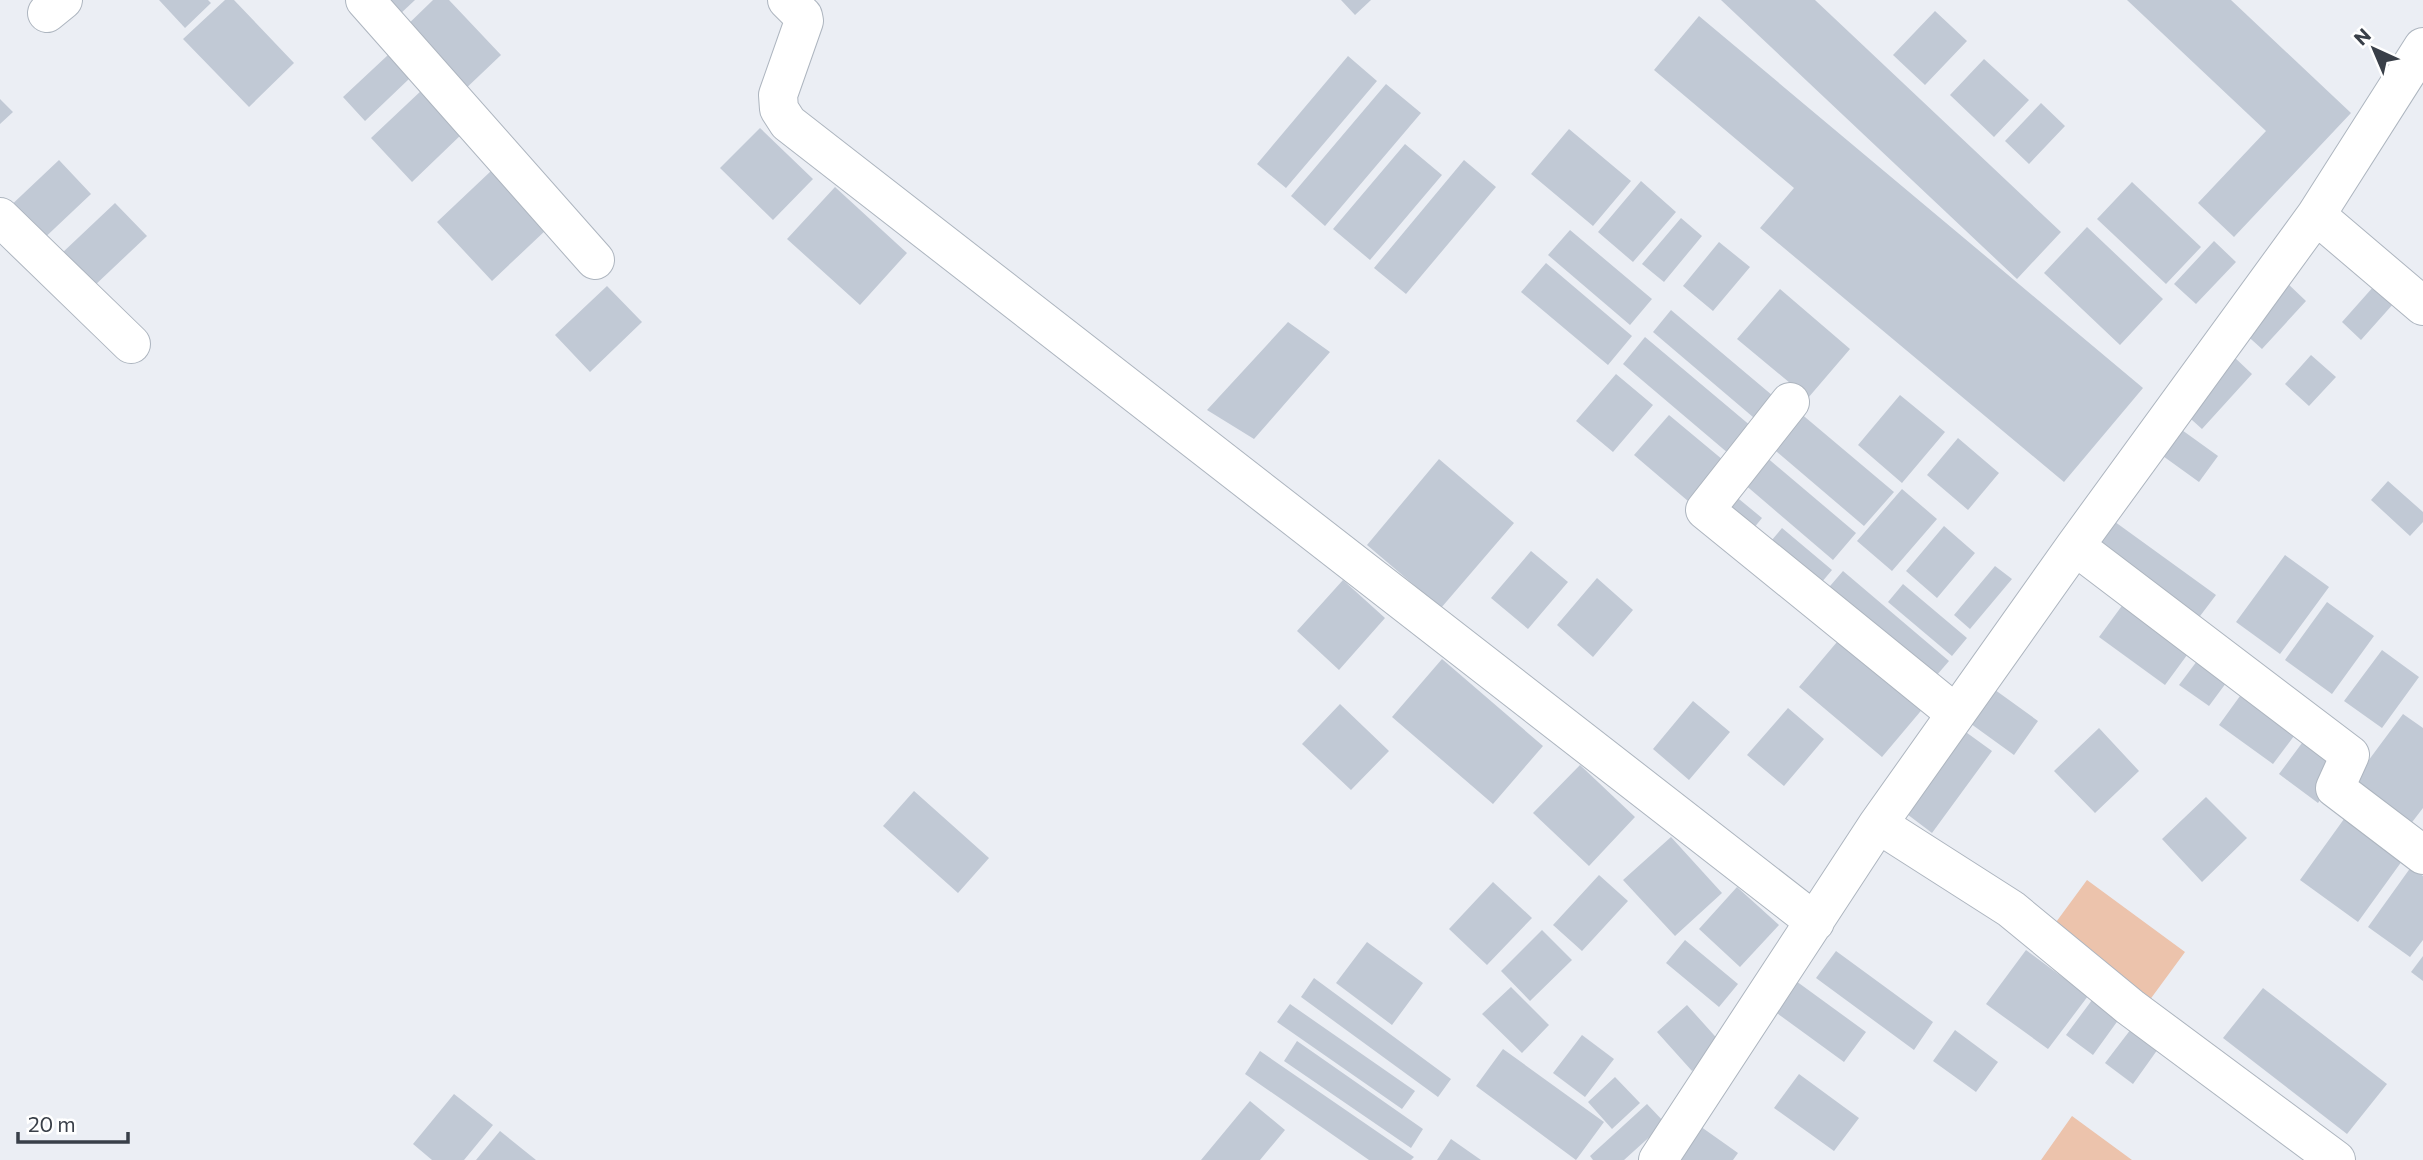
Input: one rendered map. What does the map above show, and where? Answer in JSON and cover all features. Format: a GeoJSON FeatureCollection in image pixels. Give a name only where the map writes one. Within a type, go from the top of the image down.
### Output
{"type":"FeatureCollection","features":[{"type":"Feature","properties":{"kind":"street"},"geometry":{"type":"LineString","coordinates":[[365,0],[595,260]]}},
{"type":"Feature","properties":{"kind":"street"},"geometry":{"type":"LineString","coordinates":[[788,0],[803,16],[804,21],[778,95],[779,109],[788,123],[1815,922]]}},
{"type":"Feature","properties":{"kind":"street"},"geometry":{"type":"LineString","coordinates":[[1658,1160],[1878,824],[2075,545],[2316,215],[2423,47]]}},
{"type":"Feature","properties":{"kind":"street"},"geometry":{"type":"LineString","coordinates":[[2316,215],[2423,306]]}},
{"type":"Feature","properties":{"kind":"street"},"geometry":{"type":"LineString","coordinates":[[0,217],[131,344]]}},
{"type":"Feature","properties":{"kind":"street"},"geometry":{"type":"LineString","coordinates":[[1790,402],[1705,510],[1956,714]]}},
{"type":"Feature","properties":{"kind":"street"},"geometry":{"type":"LineString","coordinates":[[2075,545],[2350,755],[2335,788],[2418,838]]}},
{"type":"Feature","properties":{"kind":"street"},"geometry":{"type":"LineString","coordinates":[[1878,824],[2011,909],[2130,1007],[2336,1160]]}},
{"type":"Feature","properties":{"kind":"shaded area"},"geometry":{"type":"Polygon","coordinates":[[[2087,880],[2185,952],[2149,1001],[2051,929],[2087,880]]]}},
{"type":"Feature","properties":{"kind":"shaded area"},"geometry":{"type":"Polygon","coordinates":[[[2072,1116],[2132,1160],[2041,1160],[2072,1116]]]}},
{"type":"Feature","properties":{"kind":"building"},"geometry":{"type":"Polygon","coordinates":[[[159,0],[208,0],[211,3],[185,28],[159,0]]]}},
{"type":"Feature","properties":{"kind":"building"},"geometry":{"type":"Polygon","coordinates":[[[225,0],[234,0],[294,63],[249,107],[183,39],[225,0]]]}},
{"type":"Feature","properties":{"kind":"building"},"geometry":{"type":"Polygon","coordinates":[[[384,0],[415,0],[399,15],[384,0]]]}},
{"type":"Feature","properties":{"kind":"building"},"geometry":{"type":"Polygon","coordinates":[[[433,0],[449,0],[501,55],[460,94],[400,32],[433,0]]]}},
{"type":"Feature","properties":{"kind":"building"},"geometry":{"type":"Polygon","coordinates":[[[1341,0],[1371,0],[1355,15],[1341,0]]]}},
{"type":"Feature","properties":{"kind":"building"},"geometry":{"type":"Polygon","coordinates":[[[1721,0],[1815,0],[2061,232],[2017,279],[1721,0]]]}},
{"type":"Feature","properties":{"kind":"building"},"geometry":{"type":"Polygon","coordinates":[[[2127,0],[2231,0],[2351,113],[2234,237],[2198,203],[2266,131],[2127,0]]]}},
{"type":"Feature","properties":{"kind":"building"},"geometry":{"type":"Polygon","coordinates":[[[1935,11],[1967,41],[1925,85],[1893,55],[1935,11]]]}},
{"type":"Feature","properties":{"kind":"building"},"geometry":{"type":"Polygon","coordinates":[[[1699,16],[2143,388],[2064,482],[1760,228],[1794,188],[1654,70],[1699,16]]]}},
{"type":"Feature","properties":{"kind":"building"},"geometry":{"type":"Polygon","coordinates":[[[388,55],[410,78],[365,121],[343,97],[388,55]]]}},
{"type":"Feature","properties":{"kind":"building"},"geometry":{"type":"Polygon","coordinates":[[[1348,56],[1377,81],[1286,188],[1257,164],[1348,56]]]}},
{"type":"Feature","properties":{"kind":"building"},"geometry":{"type":"Polygon","coordinates":[[[1984,59],[2029,100],[1994,137],[1950,95],[1984,59]]]}},
{"type":"Feature","properties":{"kind":"building"},"geometry":{"type":"Polygon","coordinates":[[[1386,84],[1421,113],[1325,226],[1291,196],[1386,84]]]}},
{"type":"Feature","properties":{"kind":"building"},"geometry":{"type":"Polygon","coordinates":[[[423,89],[464,132],[412,182],[371,138],[423,89]]]}},
{"type":"Feature","properties":{"kind":"building"},"geometry":{"type":"Polygon","coordinates":[[[0,99],[13,112],[0,124],[0,99]]]}},
{"type":"Feature","properties":{"kind":"building"},"geometry":{"type":"Polygon","coordinates":[[[2041,103],[2065,126],[2029,164],[2005,141],[2041,103]]]}},
{"type":"Feature","properties":{"kind":"building"},"geometry":{"type":"Polygon","coordinates":[[[760,128],[813,179],[773,220],[720,168],[760,128]]]}},
{"type":"Feature","properties":{"kind":"building"},"geometry":{"type":"Polygon","coordinates":[[[1569,129],[1631,181],[1593,226],[1531,174],[1569,129]]]}},
{"type":"Feature","properties":{"kind":"building"},"geometry":{"type":"Polygon","coordinates":[[[1405,144],[1442,175],[1370,260],[1333,229],[1405,144]]]}},
{"type":"Feature","properties":{"kind":"building"},"geometry":{"type":"Polygon","coordinates":[[[59,160],[91,194],[37,245],[5,211],[59,160]]]}},
{"type":"Feature","properties":{"kind":"building"},"geometry":{"type":"Polygon","coordinates":[[[1464,160],[1496,187],[1406,294],[1374,268],[1464,160]]]}},
{"type":"Feature","properties":{"kind":"building"},"geometry":{"type":"Polygon","coordinates":[[[491,171],[547,229],[492,281],[437,222],[491,171]]]}},
{"type":"Feature","properties":{"kind":"building"},"geometry":{"type":"Polygon","coordinates":[[[1641,181],[1676,212],[1633,262],[1598,232],[1641,181]]]}},
{"type":"Feature","properties":{"kind":"building"},"geometry":{"type":"Polygon","coordinates":[[[2132,182],[2201,247],[2166,284],[2097,219],[2132,182]]]}},
{"type":"Feature","properties":{"kind":"building"},"geometry":{"type":"Polygon","coordinates":[[[835,187],[907,253],[860,305],[787,239],[835,187]]]}},
{"type":"Feature","properties":{"kind":"building"},"geometry":{"type":"Polygon","coordinates":[[[115,203],[147,236],[93,287],[61,254],[115,203]]]}},
{"type":"Feature","properties":{"kind":"building"},"geometry":{"type":"Polygon","coordinates":[[[1681,218],[1702,236],[1664,282],[1642,264],[1681,218]]]}},
{"type":"Feature","properties":{"kind":"building"},"geometry":{"type":"Polygon","coordinates":[[[2087,227],[2163,299],[2120,345],[2044,273],[2087,227]]]}},
{"type":"Feature","properties":{"kind":"building"},"geometry":{"type":"Polygon","coordinates":[[[1570,230],[1652,299],[1630,325],[1548,255],[1570,230]]]}},
{"type":"Feature","properties":{"kind":"building"},"geometry":{"type":"Polygon","coordinates":[[[2214,241],[2236,262],[2196,304],[2174,284],[2214,241]]]}},
{"type":"Feature","properties":{"kind":"building"},"geometry":{"type":"Polygon","coordinates":[[[1719,242],[1750,267],[1713,311],[1683,286],[1719,242]]]}},
{"type":"Feature","properties":{"kind":"building"},"geometry":{"type":"Polygon","coordinates":[[[1546,263],[1632,336],[1608,365],[1521,292],[1546,263]]]}},
{"type":"Feature","properties":{"kind":"building"},"geometry":{"type":"Polygon","coordinates":[[[2286,282],[2306,301],[2262,349],[2242,331],[2286,282]]]}},
{"type":"Feature","properties":{"kind":"building"},"geometry":{"type":"Polygon","coordinates":[[[607,286],[642,322],[590,372],[555,335],[607,286]]]}},
{"type":"Feature","properties":{"kind":"building"},"geometry":{"type":"Polygon","coordinates":[[[2374,286],[2394,303],[2361,340],[2342,322],[2374,286]]]}},
{"type":"Feature","properties":{"kind":"building"},"geometry":{"type":"Polygon","coordinates":[[[1780,289],[1850,349],[1808,398],[1737,339],[1780,289]]]}},
{"type":"Feature","properties":{"kind":"building"},"geometry":{"type":"Polygon","coordinates":[[[1671,310],[1779,401],[1760,423],[1653,332],[1671,310]]]}},
{"type":"Feature","properties":{"kind":"building"},"geometry":{"type":"Polygon","coordinates":[[[1288,322],[1330,352],[1254,439],[1207,410],[1288,322]]]}},
{"type":"Feature","properties":{"kind":"building"},"geometry":{"type":"Polygon","coordinates":[[[1645,337],[1758,432],[1735,459],[1623,364],[1645,337]]]}},
{"type":"Feature","properties":{"kind":"building"},"geometry":{"type":"Polygon","coordinates":[[[2232,355],[2252,374],[2202,429],[2182,411],[2232,355]]]}},
{"type":"Feature","properties":{"kind":"building"},"geometry":{"type":"Polygon","coordinates":[[[2311,355],[2336,377],[2309,406],[2285,384],[2311,355]]]}},
{"type":"Feature","properties":{"kind":"building"},"geometry":{"type":"Polygon","coordinates":[[[1616,374],[1653,405],[1613,452],[1576,421],[1616,374]]]}},
{"type":"Feature","properties":{"kind":"building"},"geometry":{"type":"Polygon","coordinates":[[[1900,395],[1945,432],[1902,483],[1858,445],[1900,395]]]}},
{"type":"Feature","properties":{"kind":"building"},"geometry":{"type":"Polygon","coordinates":[[[1799,412],[1894,492],[1864,526],[1770,446],[1799,412]]]}},
{"type":"Feature","properties":{"kind":"building"},"geometry":{"type":"Polygon","coordinates":[[[1669,415],[1729,465],[1695,507],[1634,455],[1669,415]]]}},
{"type":"Feature","properties":{"kind":"building"},"geometry":{"type":"Polygon","coordinates":[[[2175,425],[2218,456],[2199,482],[2156,451],[2175,425]]]}},
{"type":"Feature","properties":{"kind":"building"},"geometry":{"type":"Polygon","coordinates":[[[1958,438],[1999,473],[1968,510],[1927,475],[1958,438]]]}},
{"type":"Feature","properties":{"kind":"building"},"geometry":{"type":"Polygon","coordinates":[[[1765,456],[1856,533],[1833,560],[1743,483],[1765,456]]]}},
{"type":"Feature","properties":{"kind":"building"},"geometry":{"type":"Polygon","coordinates":[[[1439,459],[1514,523],[1441,608],[1367,545],[1439,459]]]}},
{"type":"Feature","properties":{"kind":"building"},"geometry":{"type":"Polygon","coordinates":[[[2388,481],[2423,512],[2423,522],[2410,536],[2371,500],[2388,481]]]}},
{"type":"Feature","properties":{"kind":"building"},"geometry":{"type":"Polygon","coordinates":[[[1902,489],[1937,519],[1892,571],[1857,541],[1902,489]]]}},
{"type":"Feature","properties":{"kind":"building"},"geometry":{"type":"Polygon","coordinates":[[[1728,490],[1762,518],[1749,534],[1714,505],[1728,490]]]}},
{"type":"Feature","properties":{"kind":"building"},"geometry":{"type":"Polygon","coordinates":[[[2111,519],[2216,595],[2194,624],[2090,548],[2111,519]]]}},
{"type":"Feature","properties":{"kind":"building"},"geometry":{"type":"Polygon","coordinates":[[[1944,526],[1975,553],[1937,598],[1906,571],[1944,526]]]}},
{"type":"Feature","properties":{"kind":"building"},"geometry":{"type":"Polygon","coordinates":[[[1782,528],[1832,570],[1816,589],[1766,547],[1782,528]]]}},
{"type":"Feature","properties":{"kind":"building"},"geometry":{"type":"Polygon","coordinates":[[[1531,551],[1568,582],[1528,629],[1491,598],[1531,551]]]}},
{"type":"Feature","properties":{"kind":"building"},"geometry":{"type":"Polygon","coordinates":[[[2285,555],[2329,587],[2280,654],[2236,622],[2285,555]]]}},
{"type":"Feature","properties":{"kind":"building"},"geometry":{"type":"Polygon","coordinates":[[[1995,566],[2012,579],[1970,629],[1954,615],[1995,566]]]}},
{"type":"Feature","properties":{"kind":"building"},"geometry":{"type":"Polygon","coordinates":[[[1843,571],[1949,661],[1930,683],[1824,593],[1843,571]]]}},
{"type":"Feature","properties":{"kind":"building"},"geometry":{"type":"Polygon","coordinates":[[[1597,578],[1633,610],[1593,657],[1557,625],[1597,578]]]}},
{"type":"Feature","properties":{"kind":"building"},"geometry":{"type":"Polygon","coordinates":[[[1343,580],[1385,618],[1339,670],[1297,631],[1343,580]]]}},
{"type":"Feature","properties":{"kind":"building"},"geometry":{"type":"Polygon","coordinates":[[[1903,584],[1967,638],[1952,656],[1888,602],[1903,584]]]}},
{"type":"Feature","properties":{"kind":"building"},"geometry":{"type":"Polygon","coordinates":[[[2327,602],[2374,636],[2332,694],[2285,660],[2327,602]]]}},
{"type":"Feature","properties":{"kind":"building"},"geometry":{"type":"Polygon","coordinates":[[[2124,603],[2190,651],[2165,685],[2099,637],[2124,603]]]}},
{"type":"Feature","properties":{"kind":"building"},"geometry":{"type":"Polygon","coordinates":[[[1842,636],[1925,706],[1882,757],[1799,687],[1842,636]]]}},
{"type":"Feature","properties":{"kind":"building"},"geometry":{"type":"Polygon","coordinates":[[[2382,650],[2419,677],[2382,728],[2344,701],[2382,650]]]}},
{"type":"Feature","properties":{"kind":"building"},"geometry":{"type":"Polygon","coordinates":[[[2200,657],[2229,679],[2209,706],[2179,685],[2200,657]]]}},
{"type":"Feature","properties":{"kind":"building"},"geometry":{"type":"Polygon","coordinates":[[[1442,659],[1543,746],[1493,804],[1392,717],[1442,659]]]}},
{"type":"Feature","properties":{"kind":"building"},"geometry":{"type":"Polygon","coordinates":[[[1991,687],[2038,721],[2014,755],[1967,721],[1991,687]]]}},
{"type":"Feature","properties":{"kind":"building"},"geometry":{"type":"Polygon","coordinates":[[[2240,696],[2294,736],[2273,764],[2219,725],[2240,696]]]}},
{"type":"Feature","properties":{"kind":"building"},"geometry":{"type":"Polygon","coordinates":[[[1693,701],[1730,732],[1689,780],[1653,749],[1693,701]]]}},
{"type":"Feature","properties":{"kind":"building"},"geometry":{"type":"Polygon","coordinates":[[[1340,704],[1389,751],[1351,790],[1302,744],[1340,704]]]}},
{"type":"Feature","properties":{"kind":"building"},"geometry":{"type":"Polygon","coordinates":[[[1788,708],[1824,739],[1784,786],[1747,755],[1788,708]]]}},
{"type":"Feature","properties":{"kind":"building"},"geometry":{"type":"Polygon","coordinates":[[[2403,714],[2423,728],[2423,808],[2406,830],[2348,788],[2403,714]]]}},
{"type":"Feature","properties":{"kind":"building"},"geometry":{"type":"Polygon","coordinates":[[[2099,728],[2139,771],[2095,813],[2054,771],[2099,728]]]}},
{"type":"Feature","properties":{"kind":"building"},"geometry":{"type":"Polygon","coordinates":[[[1963,730],[1992,751],[1932,833],[1903,811],[1963,730]]]}},
{"type":"Feature","properties":{"kind":"building"},"geometry":{"type":"Polygon","coordinates":[[[2302,743],[2341,771],[2318,803],[2279,774],[2302,743]]]}},
{"type":"Feature","properties":{"kind":"building"},"geometry":{"type":"Polygon","coordinates":[[[1580,765],[1635,817],[1589,866],[1533,813],[1580,765]]]}},
{"type":"Feature","properties":{"kind":"building"},"geometry":{"type":"Polygon","coordinates":[[[914,791],[989,858],[958,893],[883,826],[914,791]]]}},
{"type":"Feature","properties":{"kind":"building"},"geometry":{"type":"Polygon","coordinates":[[[2206,797],[2247,838],[2202,882],[2162,839],[2206,797]]]}},
{"type":"Feature","properties":{"kind":"building"},"geometry":{"type":"Polygon","coordinates":[[[2344,819],[2402,861],[2358,922],[2300,880],[2344,819]]]}},
{"type":"Feature","properties":{"kind":"building"},"geometry":{"type":"Polygon","coordinates":[[[1671,837],[1722,893],[1675,936],[1623,880],[1671,837]]]}},
{"type":"Feature","properties":{"kind":"building"},"geometry":{"type":"Polygon","coordinates":[[[2411,867],[2423,876],[2423,940],[2410,957],[2368,927],[2411,867]]]}},
{"type":"Feature","properties":{"kind":"building"},"geometry":{"type":"Polygon","coordinates":[[[1599,875],[1628,901],[1582,951],[1553,925],[1599,875]]]}},
{"type":"Feature","properties":{"kind":"building"},"geometry":{"type":"Polygon","coordinates":[[[1493,882],[1532,918],[1487,965],[1449,929],[1493,882]]]}},
{"type":"Feature","properties":{"kind":"building"},"geometry":{"type":"Polygon","coordinates":[[[1737,887],[1779,925],[1740,967],[1699,929],[1737,887]]]}},
{"type":"Feature","properties":{"kind":"building"},"geometry":{"type":"Polygon","coordinates":[[[1542,930],[1572,960],[1530,1001],[1501,971],[1542,930]]]}},
{"type":"Feature","properties":{"kind":"building"},"geometry":{"type":"Polygon","coordinates":[[[1685,940],[1738,984],[1719,1007],[1666,963],[1685,940]]]}},
{"type":"Feature","properties":{"kind":"building"},"geometry":{"type":"Polygon","coordinates":[[[1367,942],[1423,983],[1392,1025],[1336,983],[1367,942]]]}},
{"type":"Feature","properties":{"kind":"building"},"geometry":{"type":"Polygon","coordinates":[[[2026,950],[2088,996],[2048,1049],[1986,1004],[2026,950]]]}},
{"type":"Feature","properties":{"kind":"building"},"geometry":{"type":"Polygon","coordinates":[[[1836,951],[1933,1022],[1914,1050],[1816,978],[1836,951]]]}},
{"type":"Feature","properties":{"kind":"building"},"geometry":{"type":"Polygon","coordinates":[[[2423,956],[2423,981],[2411,972],[2423,956]]]}},
{"type":"Feature","properties":{"kind":"building"},"geometry":{"type":"Polygon","coordinates":[[[1314,978],[1451,1079],[1438,1097],[1301,997],[1314,978]]]}},
{"type":"Feature","properties":{"kind":"building"},"geometry":{"type":"Polygon","coordinates":[[[1796,981],[1866,1032],[1844,1062],[1774,1011],[1796,981]]]}},
{"type":"Feature","properties":{"kind":"building"},"geometry":{"type":"Polygon","coordinates":[[[1511,987],[1549,1025],[1522,1053],[1482,1014],[1511,987]]]}},
{"type":"Feature","properties":{"kind":"building"},"geometry":{"type":"Polygon","coordinates":[[[2263,988],[2387,1084],[2347,1134],[2223,1038],[2263,988]]]}},
{"type":"Feature","properties":{"kind":"building"},"geometry":{"type":"Polygon","coordinates":[[[2092,1000],[2119,1019],[2093,1055],[2066,1035],[2092,1000]]]}},
{"type":"Feature","properties":{"kind":"building"},"geometry":{"type":"Polygon","coordinates":[[[1290,1004],[1415,1091],[1402,1109],[1277,1022],[1290,1004]]]}},
{"type":"Feature","properties":{"kind":"building"},"geometry":{"type":"Polygon","coordinates":[[[1687,1005],[1722,1044],[1692,1071],[1657,1032],[1687,1005]]]}},
{"type":"Feature","properties":{"kind":"building"},"geometry":{"type":"Polygon","coordinates":[[[2131,1029],[2158,1049],[2133,1084],[2105,1063],[2131,1029]]]}},
{"type":"Feature","properties":{"kind":"building"},"geometry":{"type":"Polygon","coordinates":[[[1955,1030],[1998,1062],[1976,1092],[1933,1061],[1955,1030]]]}},
{"type":"Feature","properties":{"kind":"building"},"geometry":{"type":"Polygon","coordinates":[[[1582,1035],[1614,1059],[1585,1097],[1553,1073],[1582,1035]]]}},
{"type":"Feature","properties":{"kind":"building"},"geometry":{"type":"Polygon","coordinates":[[[1297,1041],[1423,1129],[1411,1148],[1284,1061],[1297,1041]]]}},
{"type":"Feature","properties":{"kind":"building"},"geometry":{"type":"Polygon","coordinates":[[[1503,1049],[1604,1122],[1576,1160],[1476,1086],[1503,1049]]]}},
{"type":"Feature","properties":{"kind":"building"},"geometry":{"type":"Polygon","coordinates":[[[1260,1051],[1414,1157],[1411,1160],[1369,1160],[1245,1074],[1260,1051]]]}},
{"type":"Feature","properties":{"kind":"building"},"geometry":{"type":"Polygon","coordinates":[[[1799,1074],[1859,1118],[1834,1151],[1774,1108],[1799,1074]]]}},
{"type":"Feature","properties":{"kind":"building"},"geometry":{"type":"Polygon","coordinates":[[[1615,1077],[1640,1103],[1612,1129],[1588,1102],[1615,1077]]]}},
{"type":"Feature","properties":{"kind":"building"},"geometry":{"type":"Polygon","coordinates":[[[454,1094],[493,1125],[464,1160],[432,1160],[413,1144],[454,1094]]]}},
{"type":"Feature","properties":{"kind":"building"},"geometry":{"type":"Polygon","coordinates":[[[1250,1101],[1285,1130],[1260,1160],[1201,1160],[1250,1101]]]}},
{"type":"Feature","properties":{"kind":"building"},"geometry":{"type":"Polygon","coordinates":[[[1647,1104],[1665,1123],[1624,1160],[1593,1160],[1590,1156],[1647,1104]]]}},
{"type":"Feature","properties":{"kind":"building"},"geometry":{"type":"Polygon","coordinates":[[[1697,1124],[1738,1153],[1733,1160],[1670,1160],[1697,1124]]]}},
{"type":"Feature","properties":{"kind":"building"},"geometry":{"type":"Polygon","coordinates":[[[500,1131],[536,1160],[476,1160],[500,1131]]]}},
{"type":"Feature","properties":{"kind":"building"},"geometry":{"type":"Polygon","coordinates":[[[1451,1139],[1481,1160],[1437,1160],[1451,1139]]]}}]}
